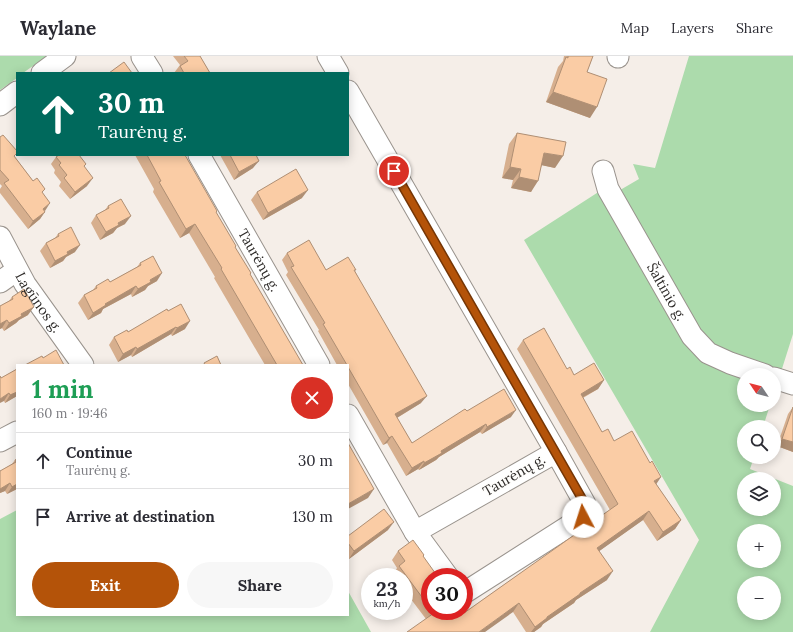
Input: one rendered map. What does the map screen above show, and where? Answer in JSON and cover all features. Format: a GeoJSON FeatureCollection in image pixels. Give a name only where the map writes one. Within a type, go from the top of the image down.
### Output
{"type":"FeatureCollection","features":[{"type":"Feature","properties":{"kind":"street"},"geometry":{"type":"LineString","coordinates":[[43,72],[65,56]]}},
{"type":"Feature","properties":{"kind":"street"},"geometry":{"type":"LineString","coordinates":[[328,56],[337,72]]}},
{"type":"Feature","properties":{"kind":"street"},"geometry":{"type":"LineString","coordinates":[[0,104],[16,93]]}},
{"type":"Feature","properties":{"kind":"street","name":"Taurėnų g."},"geometry":{"type":"LineString","coordinates":[[349,93],[556,452],[415,532]]}},
{"type":"Feature","properties":{"kind":"street","name":"Taurėnų g."},"geometry":{"type":"LineString","coordinates":[[200,156],[318,364]]}},
{"type":"Feature","properties":{"kind":"street","name":"Šaltinio g."},"geometry":{"type":"LineString","coordinates":[[603,171],[608,189],[692,336],[708,353],[730,364],[743,368]]}},
{"type":"Feature","properties":{"kind":"street","name":"Lagūnos g."},"geometry":{"type":"LineString","coordinates":[[0,237],[25,284],[82,364]]}},
{"type":"Feature","properties":{"kind":"street"},"geometry":{"type":"LineString","coordinates":[[0,282],[17,270]]}},
{"type":"Feature","properties":{"kind":"street"},"geometry":{"type":"LineString","coordinates":[[781,380],[793,384]]}},
{"type":"Feature","properties":{"kind":"street"},"geometry":{"type":"LineString","coordinates":[[349,417],[415,532],[441,568]]}},
{"type":"Feature","properties":{"kind":"street"},"geometry":{"type":"LineString","coordinates":[[0,441],[16,433]]}},
{"type":"Feature","properties":{"kind":"street"},"geometry":{"type":"LineString","coordinates":[[473,587],[583,517],[585,504],[556,452]]}},
{"type":"Feature","properties":{"kind":"green space"},"geometry":{"type":"Polygon","coordinates":[[[0,56],[47,56],[24,72],[16,72],[16,79],[0,90],[0,56]]]}},
{"type":"Feature","properties":{"kind":"green space"},"geometry":{"type":"Polygon","coordinates":[[[689,56],[793,56],[793,334],[781,372],[781,368],[737,368],[737,412],[768,412],[765,420],[737,420],[737,464],[752,464],[750,469],[758,472],[737,472],[737,516],[781,516],[781,481],[793,486],[793,632],[650,632],[699,540],[524,240],[600,191],[603,200],[639,179],[633,164],[655,168],[689,56]]]}},
{"type":"Feature","properties":{"kind":"green space"},"geometry":{"type":"Polygon","coordinates":[[[16,511],[16,616],[349,616],[349,593],[361,614],[361,620],[364,620],[371,632],[0,632],[0,519],[16,511]]]}},
{"type":"Feature","properties":{"kind":"building"},"geometry":{"type":"Polygon","coordinates":[[[184,56],[200,56],[209,72],[183,72],[180,66],[188,61],[184,56]]]}},
{"type":"Feature","properties":{"kind":"building"},"geometry":{"type":"Polygon","coordinates":[[[568,56],[593,56],[587,72],[607,79],[597,107],[553,92],[566,57],[568,58],[568,56]]]}},
{"type":"Feature","properties":{"kind":"building"},"geometry":{"type":"Polygon","coordinates":[[[124,62],[131,72],[110,72],[124,62]]]}},
{"type":"Feature","properties":{"kind":"building"},"geometry":{"type":"Polygon","coordinates":[[[517,133],[566,142],[563,156],[544,153],[538,181],[519,177],[521,169],[510,167],[517,133]]]}},
{"type":"Feature","properties":{"kind":"building"},"geometry":{"type":"Polygon","coordinates":[[[3,135],[16,150],[16,154],[14,156],[33,181],[37,178],[45,189],[42,192],[50,203],[43,209],[45,212],[33,221],[4,183],[9,180],[0,170],[0,137],[3,135]]]}},
{"type":"Feature","properties":{"kind":"building"},"geometry":{"type":"Polygon","coordinates":[[[80,156],[86,164],[84,166],[93,178],[75,192],[64,178],[67,175],[59,165],[61,163],[56,157],[80,156]]]}},
{"type":"Feature","properties":{"kind":"building"},"geometry":{"type":"Polygon","coordinates":[[[148,156],[186,156],[217,211],[216,212],[236,246],[235,247],[251,273],[250,274],[302,364],[276,364],[221,269],[222,268],[195,224],[186,229],[159,182],[161,181],[148,156]]]}},
{"type":"Feature","properties":{"kind":"building"},"geometry":{"type":"Polygon","coordinates":[[[231,156],[256,156],[259,161],[239,172],[231,156]]]}},
{"type":"Feature","properties":{"kind":"building"},"geometry":{"type":"Polygon","coordinates":[[[296,169],[308,190],[268,213],[257,192],[296,169]]]}},
{"type":"Feature","properties":{"kind":"building"},"geometry":{"type":"Polygon","coordinates":[[[121,199],[131,216],[106,232],[96,215],[121,199]]]}},
{"type":"Feature","properties":{"kind":"building"},"geometry":{"type":"Polygon","coordinates":[[[71,227],[80,245],[55,261],[46,243],[71,227]]]}},
{"type":"Feature","properties":{"kind":"building"},"geometry":{"type":"Polygon","coordinates":[[[309,240],[326,270],[348,257],[356,270],[354,270],[427,396],[395,414],[412,443],[465,409],[467,411],[504,389],[516,410],[487,427],[486,424],[441,451],[442,453],[412,468],[392,436],[389,438],[349,369],[349,364],[346,364],[323,324],[325,323],[291,267],[294,266],[287,253],[309,240]]]}},
{"type":"Feature","properties":{"kind":"building"},"geometry":{"type":"Polygon","coordinates":[[[153,256],[162,273],[150,280],[151,282],[138,289],[136,286],[105,304],[106,305],[93,313],[84,295],[97,288],[96,286],[108,279],[110,282],[141,265],[140,263],[153,256]]]}},
{"type":"Feature","properties":{"kind":"building"},"geometry":{"type":"Polygon","coordinates":[[[24,289],[34,307],[9,323],[7,320],[0,324],[0,306],[13,299],[12,297],[24,289]]]}},
{"type":"Feature","properties":{"kind":"building"},"geometry":{"type":"Polygon","coordinates":[[[181,304],[190,321],[177,328],[176,327],[137,349],[136,347],[123,354],[114,337],[127,330],[128,332],[167,309],[168,311],[181,304]]]}},
{"type":"Feature","properties":{"kind":"building"},"geometry":{"type":"Polygon","coordinates":[[[544,328],[567,369],[570,367],[574,375],[594,363],[604,380],[581,394],[602,432],[608,429],[614,441],[632,431],[650,463],[652,461],[661,477],[654,481],[681,520],[663,532],[649,511],[597,548],[613,571],[580,593],[535,627],[519,603],[479,632],[407,632],[424,620],[473,620],[473,607],[618,504],[523,340],[544,328]]]}},
{"type":"Feature","properties":{"kind":"building"},"geometry":{"type":"Polygon","coordinates":[[[56,350],[63,364],[27,364],[42,356],[43,358],[56,350]]]}},
{"type":"Feature","properties":{"kind":"building"},"geometry":{"type":"Polygon","coordinates":[[[217,356],[221,364],[204,364],[217,356]]]}},
{"type":"Feature","properties":{"kind":"building"},"geometry":{"type":"Polygon","coordinates":[[[16,370],[16,392],[10,395],[9,393],[0,399],[0,376],[1,378],[16,370]]]}},
{"type":"Feature","properties":{"kind":"building"},"geometry":{"type":"Polygon","coordinates":[[[793,407],[793,442],[782,439],[793,407]]]}},
{"type":"Feature","properties":{"kind":"building"},"geometry":{"type":"Polygon","coordinates":[[[349,445],[374,489],[349,503],[349,445]]]}},
{"type":"Feature","properties":{"kind":"building"},"geometry":{"type":"Polygon","coordinates":[[[16,462],[16,485],[12,487],[10,483],[0,489],[0,471],[16,462]]]}},
{"type":"Feature","properties":{"kind":"building"},"geometry":{"type":"Polygon","coordinates":[[[384,509],[394,522],[354,551],[349,544],[349,535],[384,509]]]}},
{"type":"Feature","properties":{"kind":"building"},"geometry":{"type":"Polygon","coordinates":[[[413,540],[432,568],[421,568],[421,596],[413,585],[413,568],[400,568],[399,566],[405,561],[398,551],[413,540]]]}},
{"type":"Feature","properties":{"kind":"route"},"geometry":{"type":"LineString","coordinates":[[394,171],[585,504],[583,517]]}}]}
